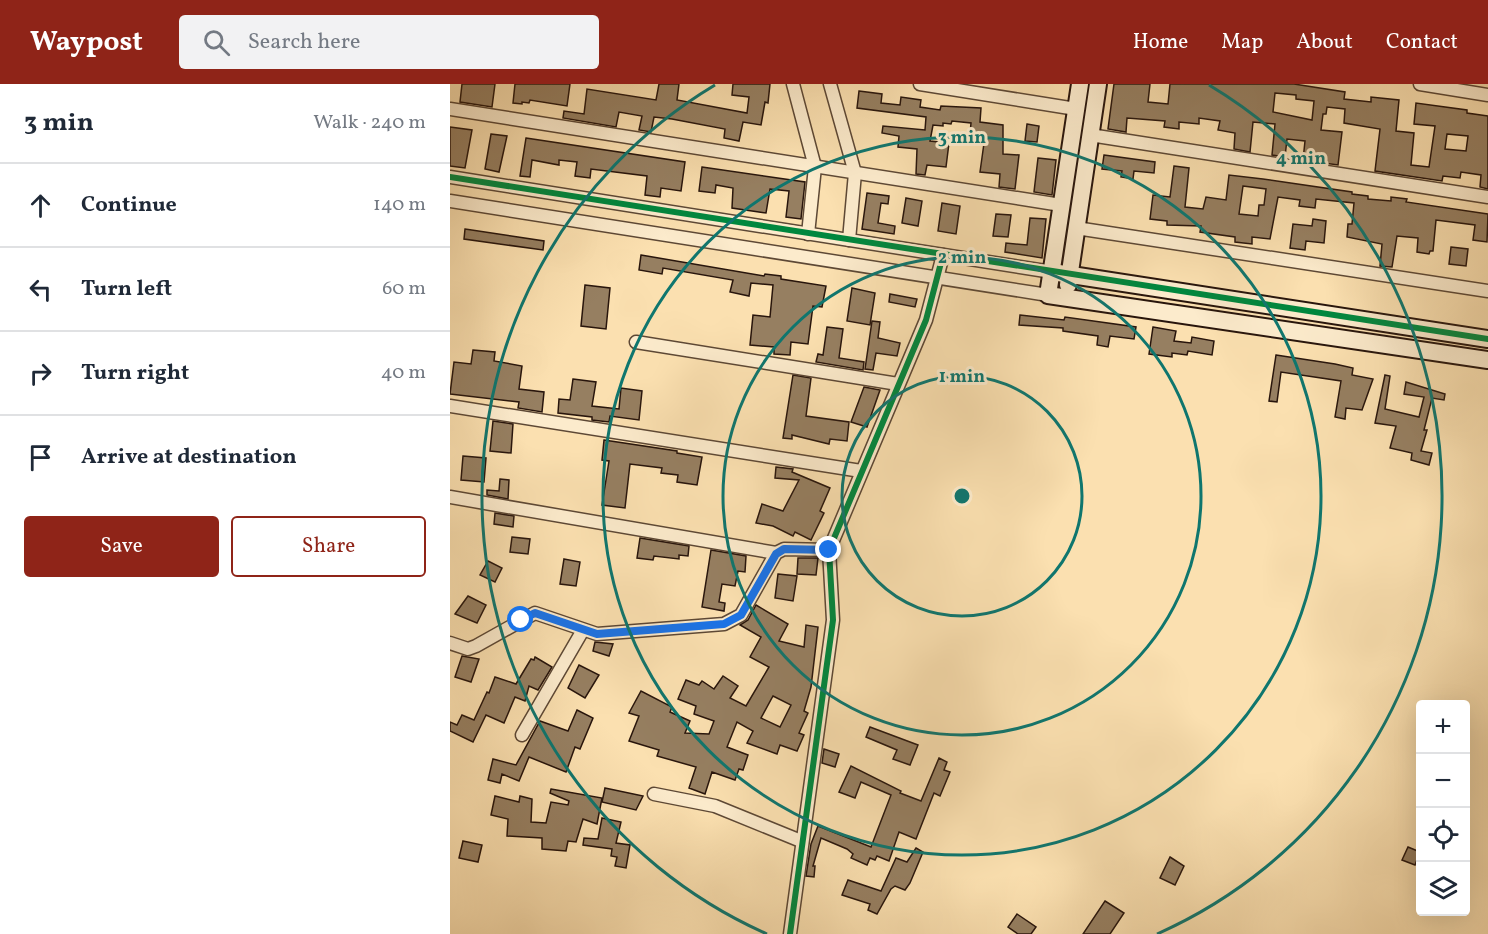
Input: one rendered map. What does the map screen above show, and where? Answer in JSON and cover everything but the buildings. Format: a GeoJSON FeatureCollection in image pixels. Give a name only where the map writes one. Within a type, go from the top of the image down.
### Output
{"type":"FeatureCollection","features":[{"type":"Feature","properties":{"kind":"street"},"geometry":{"type":"LineString","coordinates":[[793,84],[815,167],[808,234]]}},
{"type":"Feature","properties":{"kind":"street"},"geometry":{"type":"LineString","coordinates":[[830,84],[855,173],[849,240]]}},
{"type":"Feature","properties":{"kind":"street"},"geometry":{"type":"LineString","coordinates":[[920,84],[1076,109]]}},
{"type":"Feature","properties":{"kind":"street"},"geometry":{"type":"LineString","coordinates":[[1048,295],[1080,84]]}},
{"type":"Feature","properties":{"kind":"street"},"geometry":{"type":"LineString","coordinates":[[1066,297],[1098,84]]}},
{"type":"Feature","properties":{"kind":"street"},"geometry":{"type":"LineString","coordinates":[[1420,84],[1488,95]]}},
{"type":"Feature","properties":{"kind":"street"},"geometry":{"type":"LineString","coordinates":[[450,109],[1061,205]]}},
{"type":"Feature","properties":{"kind":"street"},"geometry":{"type":"LineString","coordinates":[[1090,135],[1488,197]]}},
{"type":"Feature","properties":{"kind":"street"},"geometry":{"type":"LineString","coordinates":[[450,177],[1488,339]]}},
{"type":"Feature","properties":{"kind":"street"},"geometry":{"type":"LineString","coordinates":[[450,201],[1048,295],[1488,360]]}},
{"type":"Feature","properties":{"kind":"street"},"geometry":{"type":"LineString","coordinates":[[1076,228],[1488,291]]}},
{"type":"Feature","properties":{"kind":"street"},"geometry":{"type":"LineString","coordinates":[[790,934],[833,620],[829,550],[926,320],[939,278],[943,255]]}},
{"type":"Feature","properties":{"kind":"street"},"geometry":{"type":"LineString","coordinates":[[636,342],[898,384]]}},
{"type":"Feature","properties":{"kind":"street"},"geometry":{"type":"LineString","coordinates":[[450,406],[861,471]]}},
{"type":"Feature","properties":{"kind":"street"},"geometry":{"type":"LineString","coordinates":[[450,497],[776,554]]}},
{"type":"Feature","properties":{"kind":"street"},"geometry":{"type":"LineString","coordinates":[[450,643],[468,649],[535,613],[597,634],[724,624],[741,615],[776,554],[784,549],[829,550]]}},
{"type":"Feature","properties":{"kind":"street"},"geometry":{"type":"LineString","coordinates":[[522,735],[583,630]]}},
{"type":"Feature","properties":{"kind":"street"},"geometry":{"type":"LineString","coordinates":[[654,794],[715,806],[801,841]]}},
{"type":"Feature","properties":{"kind":"cycle path"},"geometry":{"type":"LineString","coordinates":[[450,177],[1488,339]]}},
{"type":"Feature","properties":{"kind":"cycle path"},"geometry":{"type":"LineString","coordinates":[[790,934],[833,620],[829,550],[926,320],[943,255]]}},
{"type":"Feature","properties":{"kind":"route"},"geometry":{"type":"LineString","coordinates":[[521,620],[535,613],[597,634],[724,624],[741,615],[776,554],[784,549],[829,550]]}}]}
